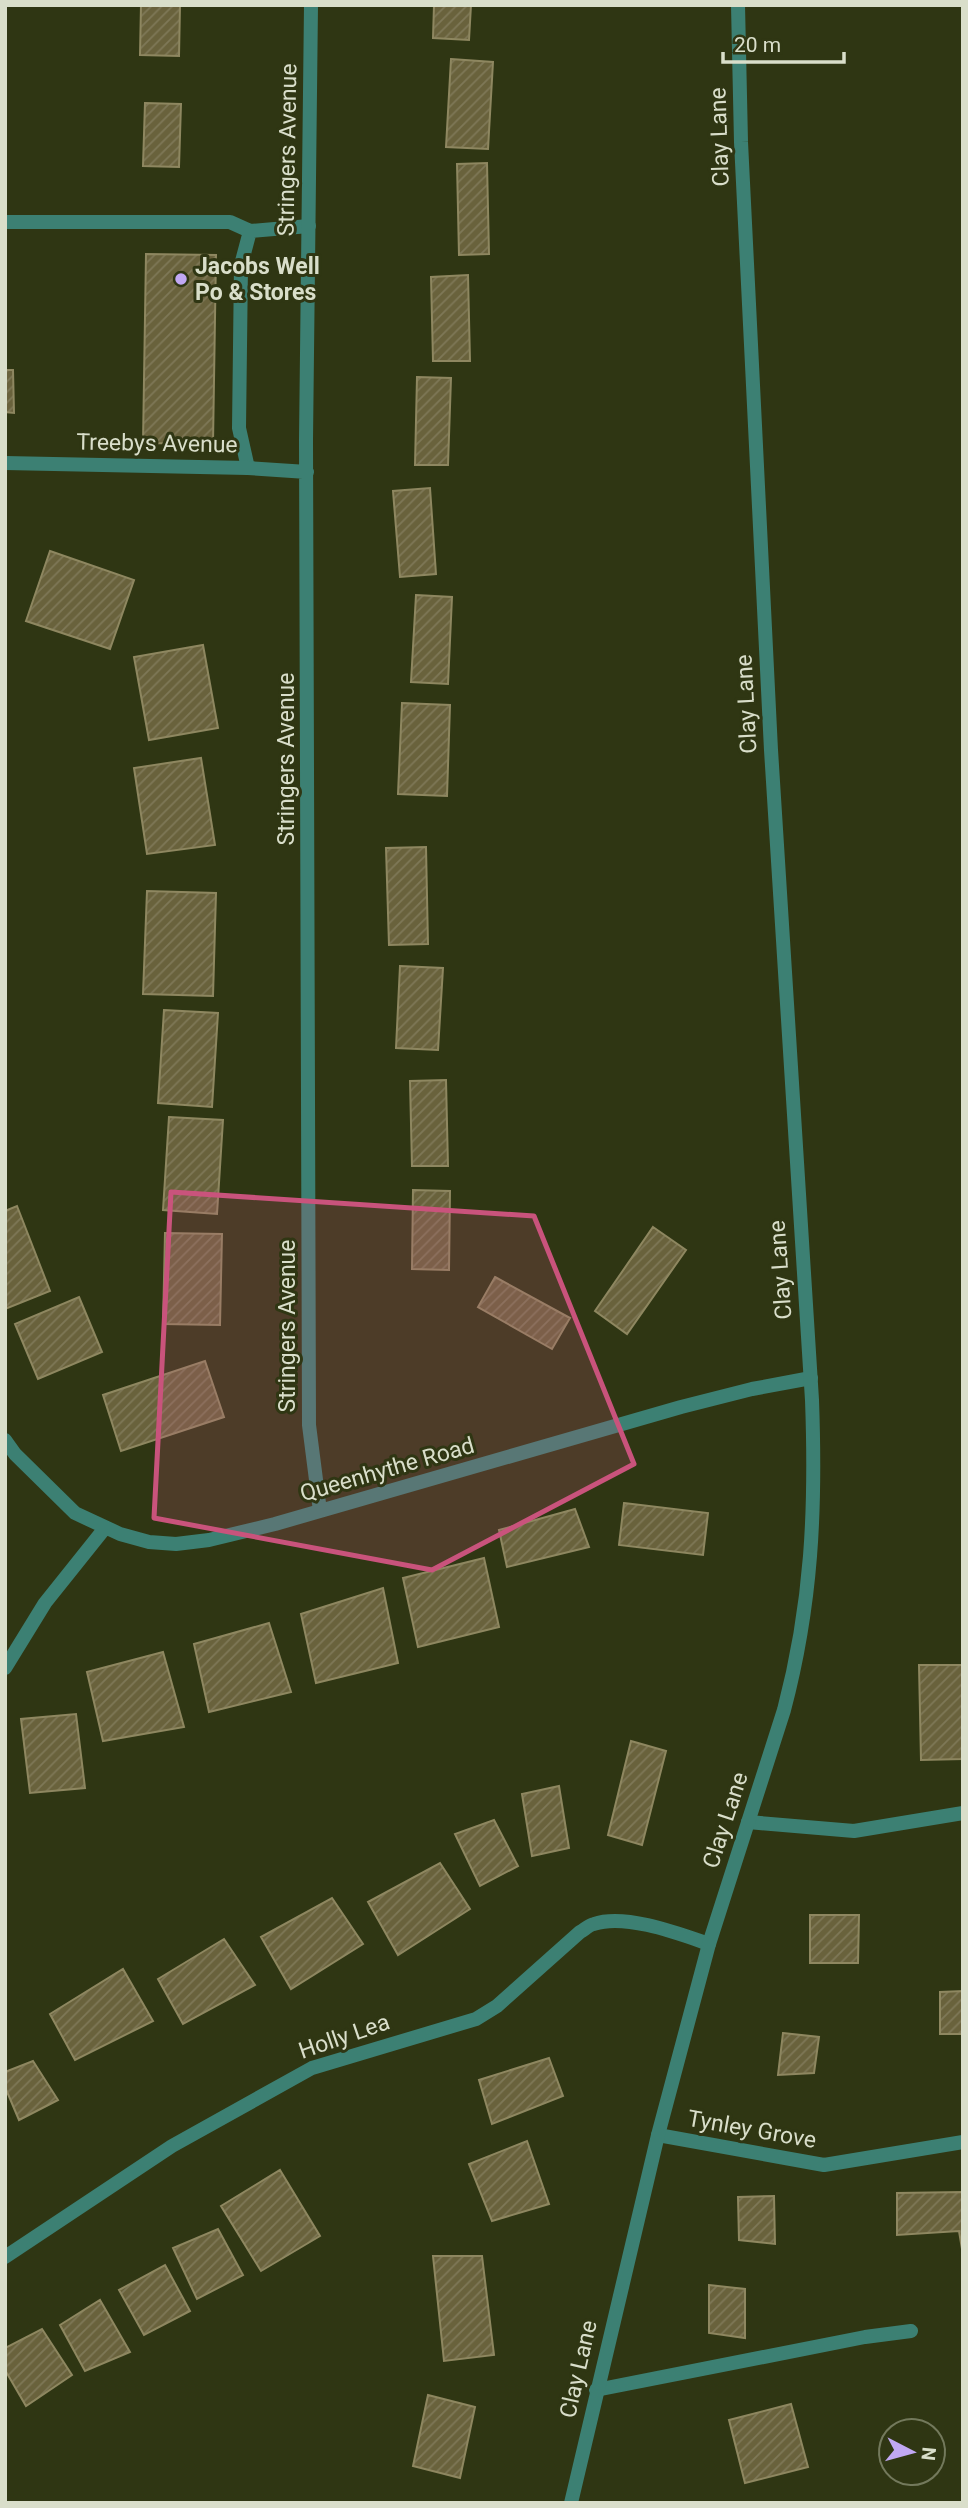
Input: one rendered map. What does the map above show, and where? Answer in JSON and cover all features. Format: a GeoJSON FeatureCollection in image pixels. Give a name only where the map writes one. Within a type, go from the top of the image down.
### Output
{"type":"FeatureCollection","features":[{"type":"Feature","properties":{"kind":"street","name":"Stringers Avenue"},"geometry":{"type":"LineString","coordinates":[[311,5],[307,472],[309,1425],[320,1511]]}},
{"type":"Feature","properties":{"kind":"street","name":"Clay Lane"},"geometry":{"type":"LineString","coordinates":[[571,2503],[657,2135],[709,1944],[794,1672],[805,1609],[815,1485],[811,1378],[771,750],[741,142],[738,5]]}},
{"type":"Feature","properties":{"kind":"street"},"geometry":{"type":"LineString","coordinates":[[5,222],[230,222],[250,231],[309,226]]}},
{"type":"Feature","properties":{"kind":"street"},"geometry":{"type":"LineString","coordinates":[[248,468],[239,428],[241,265],[250,231]]}},
{"type":"Feature","properties":{"kind":"street","name":"Treebys Avenue"},"geometry":{"type":"LineString","coordinates":[[5,463],[248,468],[307,472]]}},
{"type":"Feature","properties":{"kind":"street","name":"Queenhythe Road"},"geometry":{"type":"LineString","coordinates":[[5,1440],[15,1454],[75,1513],[105,1528],[149,1542],[176,1544],[209,1540],[320,1511],[681,1407],[752,1389],[811,1378]]}},
{"type":"Feature","properties":{"kind":"street"},"geometry":{"type":"LineString","coordinates":[[5,1668],[45,1603],[105,1528]]}},
{"type":"Feature","properties":{"kind":"street"},"geometry":{"type":"LineString","coordinates":[[748,1822],[854,1831],[963,1813]]}},
{"type":"Feature","properties":{"kind":"street","name":"Holly Lea"},"geometry":{"type":"LineString","coordinates":[[5,2257],[172,2146],[312,2068],[476,2019],[497,2006],[580,1932],[595,1923],[636,1923],[709,1944]]}},
{"type":"Feature","properties":{"kind":"street","name":"Tynley Grove"},"geometry":{"type":"LineString","coordinates":[[657,2135],[824,2165],[963,2142]]}},
{"type":"Feature","properties":{"kind":"street"},"geometry":{"type":"LineString","coordinates":[[596,2390],[865,2337],[911,2331]]}},
{"type":"Feature","properties":{"kind":"highlighted area"},"geometry":{"type":"Polygon","coordinates":[[[171,1192],[534,1216],[634,1464],[432,1570],[154,1518],[171,1192]]]}},
{"type":"Feature","properties":{"kind":"building"},"geometry":{"type":"Polygon","coordinates":[[[141,5],[180,5],[179,56],[140,55],[141,5]]]}},
{"type":"Feature","properties":{"kind":"building"},"geometry":{"type":"Polygon","coordinates":[[[434,5],[471,5],[469,40],[433,38],[434,5]]]}},
{"type":"Feature","properties":{"kind":"building"},"geometry":{"type":"Polygon","coordinates":[[[451,59],[493,62],[488,149],[446,147],[451,59]]]}},
{"type":"Feature","properties":{"kind":"building"},"geometry":{"type":"Polygon","coordinates":[[[145,103],[181,104],[179,167],[143,166],[145,103]]]}},
{"type":"Feature","properties":{"kind":"building"},"geometry":{"type":"Polygon","coordinates":[[[487,163],[489,254],[459,255],[457,164],[487,163]]]}},
{"type":"Feature","properties":{"kind":"building"},"geometry":{"type":"Polygon","coordinates":[[[146,254],[216,255],[213,444],[143,443],[146,254]]]}},
{"type":"Feature","properties":{"kind":"building"},"geometry":{"type":"Polygon","coordinates":[[[468,275],[470,361],[433,361],[431,277],[468,275]]]}},
{"type":"Feature","properties":{"kind":"building"},"geometry":{"type":"Polygon","coordinates":[[[5,370],[13,370],[14,413],[5,412],[5,370]]]}},
{"type":"Feature","properties":{"kind":"building"},"geometry":{"type":"Polygon","coordinates":[[[417,377],[451,378],[448,465],[415,465],[417,377]]]}},
{"type":"Feature","properties":{"kind":"building"},"geometry":{"type":"Polygon","coordinates":[[[430,488],[436,574],[400,577],[393,491],[430,488]]]}},
{"type":"Feature","properties":{"kind":"building"},"geometry":{"type":"Polygon","coordinates":[[[50,551],[134,580],[110,649],[26,621],[50,551]]]}},
{"type":"Feature","properties":{"kind":"building"},"geometry":{"type":"Polygon","coordinates":[[[416,595],[452,597],[448,684],[411,682],[416,595]]]}},
{"type":"Feature","properties":{"kind":"building"},"geometry":{"type":"Polygon","coordinates":[[[203,645],[218,728],[149,740],[134,657],[203,645]]]}},
{"type":"Feature","properties":{"kind":"building"},"geometry":{"type":"Polygon","coordinates":[[[402,703],[450,705],[447,796],[398,794],[402,703]]]}},
{"type":"Feature","properties":{"kind":"building"},"geometry":{"type":"Polygon","coordinates":[[[201,758],[215,845],[147,854],[134,768],[201,758]]]}},
{"type":"Feature","properties":{"kind":"building"},"geometry":{"type":"Polygon","coordinates":[[[426,847],[428,944],[389,945],[386,848],[426,847]]]}},
{"type":"Feature","properties":{"kind":"building"},"geometry":{"type":"Polygon","coordinates":[[[147,891],[216,893],[213,996],[143,994],[147,891]]]}},
{"type":"Feature","properties":{"kind":"building"},"geometry":{"type":"Polygon","coordinates":[[[400,966],[443,968],[438,1050],[396,1048],[400,966]]]}},
{"type":"Feature","properties":{"kind":"building"},"geometry":{"type":"Polygon","coordinates":[[[164,1010],[218,1013],[212,1107],[158,1103],[164,1010]]]}},
{"type":"Feature","properties":{"kind":"building"},"geometry":{"type":"Polygon","coordinates":[[[446,1080],[448,1166],[412,1166],[410,1081],[446,1080]]]}},
{"type":"Feature","properties":{"kind":"building"},"geometry":{"type":"Polygon","coordinates":[[[169,1117],[223,1120],[217,1214],[163,1210],[169,1117]]]}},
{"type":"Feature","properties":{"kind":"building"},"geometry":{"type":"Polygon","coordinates":[[[413,1190],[450,1191],[449,1270],[412,1269],[413,1190]]]}},
{"type":"Feature","properties":{"kind":"building"},"geometry":{"type":"Polygon","coordinates":[[[17,1206],[50,1291],[5,1309],[5,1211],[17,1206]]]}},
{"type":"Feature","properties":{"kind":"building"},"geometry":{"type":"Polygon","coordinates":[[[653,1227],[686,1250],[627,1334],[595,1311],[653,1227]]]}},
{"type":"Feature","properties":{"kind":"building"},"geometry":{"type":"Polygon","coordinates":[[[165,1233],[222,1234],[220,1325],[163,1324],[165,1233]]]}},
{"type":"Feature","properties":{"kind":"building"},"geometry":{"type":"Polygon","coordinates":[[[495,1277],[570,1318],[552,1349],[478,1307],[495,1277]]]}},
{"type":"Feature","properties":{"kind":"building"},"geometry":{"type":"Polygon","coordinates":[[[79,1297],[102,1352],[38,1379],[15,1324],[79,1297]]]}},
{"type":"Feature","properties":{"kind":"building"},"geometry":{"type":"Polygon","coordinates":[[[205,1361],[224,1417],[121,1451],[103,1395],[205,1361]]]}},
{"type":"Feature","properties":{"kind":"building"},"geometry":{"type":"Polygon","coordinates":[[[624,1503],[708,1513],[703,1555],[619,1545],[624,1503]]]}},
{"type":"Feature","properties":{"kind":"building"},"geometry":{"type":"Polygon","coordinates":[[[575,1509],[589,1547],[507,1567],[499,1530],[575,1509]]]}},
{"type":"Feature","properties":{"kind":"building"},"geometry":{"type":"Polygon","coordinates":[[[484,1558],[499,1627],[418,1647],[403,1578],[484,1558]]]}},
{"type":"Feature","properties":{"kind":"building"},"geometry":{"type":"Polygon","coordinates":[[[383,1588],[398,1663],[316,1683],[301,1614],[383,1588]]]}},
{"type":"Feature","properties":{"kind":"building"},"geometry":{"type":"Polygon","coordinates":[[[269,1623],[291,1692],[209,1712],[194,1644],[269,1623]]]}},
{"type":"Feature","properties":{"kind":"building"},"geometry":{"type":"Polygon","coordinates":[[[163,1652],[184,1727],[103,1741],[87,1672],[163,1652]]]}},
{"type":"Feature","properties":{"kind":"building"},"geometry":{"type":"Polygon","coordinates":[[[919,1665],[963,1665],[963,1759],[921,1760],[919,1665]]]}},
{"type":"Feature","properties":{"kind":"building"},"geometry":{"type":"Polygon","coordinates":[[[76,1714],[85,1788],[30,1793],[21,1719],[76,1714]]]}},
{"type":"Feature","properties":{"kind":"building"},"geometry":{"type":"Polygon","coordinates":[[[631,1741],[666,1751],[642,1845],[608,1835],[631,1741]]]}},
{"type":"Feature","properties":{"kind":"building"},"geometry":{"type":"Polygon","coordinates":[[[559,1786],[569,1848],[532,1856],[522,1794],[559,1786]]]}},
{"type":"Feature","properties":{"kind":"building"},"geometry":{"type":"Polygon","coordinates":[[[494,1820],[518,1866],[480,1886],[455,1834],[494,1820]]]}},
{"type":"Feature","properties":{"kind":"building"},"geometry":{"type":"Polygon","coordinates":[[[440,1863],[470,1909],[398,1955],[368,1902],[440,1863]]]}},
{"type":"Feature","properties":{"kind":"building"},"geometry":{"type":"Polygon","coordinates":[[[332,1898],[363,1944],[291,1989],[261,1937],[332,1898]]]}},
{"type":"Feature","properties":{"kind":"building"},"geometry":{"type":"Polygon","coordinates":[[[810,1915],[859,1915],[858,1963],[810,1963],[810,1915]]]}},
{"type":"Feature","properties":{"kind":"building"},"geometry":{"type":"Polygon","coordinates":[[[224,1939],[255,1985],[183,2024],[158,1979],[224,1939]]]}},
{"type":"Feature","properties":{"kind":"building"},"geometry":{"type":"Polygon","coordinates":[[[123,1969],[153,2021],[75,2060],[50,2014],[123,1969]]]}},
{"type":"Feature","properties":{"kind":"building"},"geometry":{"type":"Polygon","coordinates":[[[963,1991],[963,2034],[940,2034],[940,1992],[963,1991]]]}},
{"type":"Feature","properties":{"kind":"building"},"geometry":{"type":"Polygon","coordinates":[[[783,2033],[819,2037],[814,2073],[778,2075],[783,2033]]]}},
{"type":"Feature","properties":{"kind":"building"},"geometry":{"type":"Polygon","coordinates":[[[549,2058],[563,2096],[492,2124],[479,2080],[549,2058]]]}},
{"type":"Feature","properties":{"kind":"building"},"geometry":{"type":"Polygon","coordinates":[[[33,2061],[58,2100],[19,2120],[5,2087],[5,2072],[33,2061]]]}},
{"type":"Feature","properties":{"kind":"building"},"geometry":{"type":"Polygon","coordinates":[[[527,2141],[549,2204],[492,2221],[469,2164],[527,2141]]]}},
{"type":"Feature","properties":{"kind":"building"},"geometry":{"type":"Polygon","coordinates":[[[280,2170],[320,2236],[261,2271],[221,2206],[280,2170]]]}},
{"type":"Feature","properties":{"kind":"building"},"geometry":{"type":"Polygon","coordinates":[[[963,2192],[963,2255],[959,2231],[897,2235],[897,2193],[963,2192]]]}},
{"type":"Feature","properties":{"kind":"building"},"geometry":{"type":"Polygon","coordinates":[[[774,2196],[775,2244],[739,2240],[738,2197],[774,2196]]]}},
{"type":"Feature","properties":{"kind":"building"},"geometry":{"type":"Polygon","coordinates":[[[218,2229],[243,2275],[197,2299],[173,2248],[218,2229]]]}},
{"type":"Feature","properties":{"kind":"building"},"geometry":{"type":"Polygon","coordinates":[[[433,2256],[482,2256],[494,2355],[444,2361],[433,2256]]]}},
{"type":"Feature","properties":{"kind":"building"},"geometry":{"type":"Polygon","coordinates":[[[165,2265],[190,2311],[144,2335],[119,2290],[165,2265]]]}},
{"type":"Feature","properties":{"kind":"building"},"geometry":{"type":"Polygon","coordinates":[[[709,2285],[745,2289],[745,2338],[709,2333],[709,2285]]]}},
{"type":"Feature","properties":{"kind":"building"},"geometry":{"type":"Polygon","coordinates":[[[100,2300],[130,2352],[85,2371],[60,2325],[100,2300]]]}},
{"type":"Feature","properties":{"kind":"building"},"geometry":{"type":"Polygon","coordinates":[[[42,2329],[72,2375],[26,2406],[5,2370],[5,2348],[42,2329]]]}},
{"type":"Feature","properties":{"kind":"building"},"geometry":{"type":"Polygon","coordinates":[[[428,2395],[475,2407],[460,2478],[413,2466],[428,2395]]]}},
{"type":"Feature","properties":{"kind":"building"},"geometry":{"type":"Polygon","coordinates":[[[791,2404],[808,2467],[745,2483],[729,2420],[791,2404]]]}},
{"type":"Feature","properties":{"kind":"place","name":"Jacobs Well Po & Stores"},"geometry":{"type":"Point","coordinates":[181,279]}}]}
